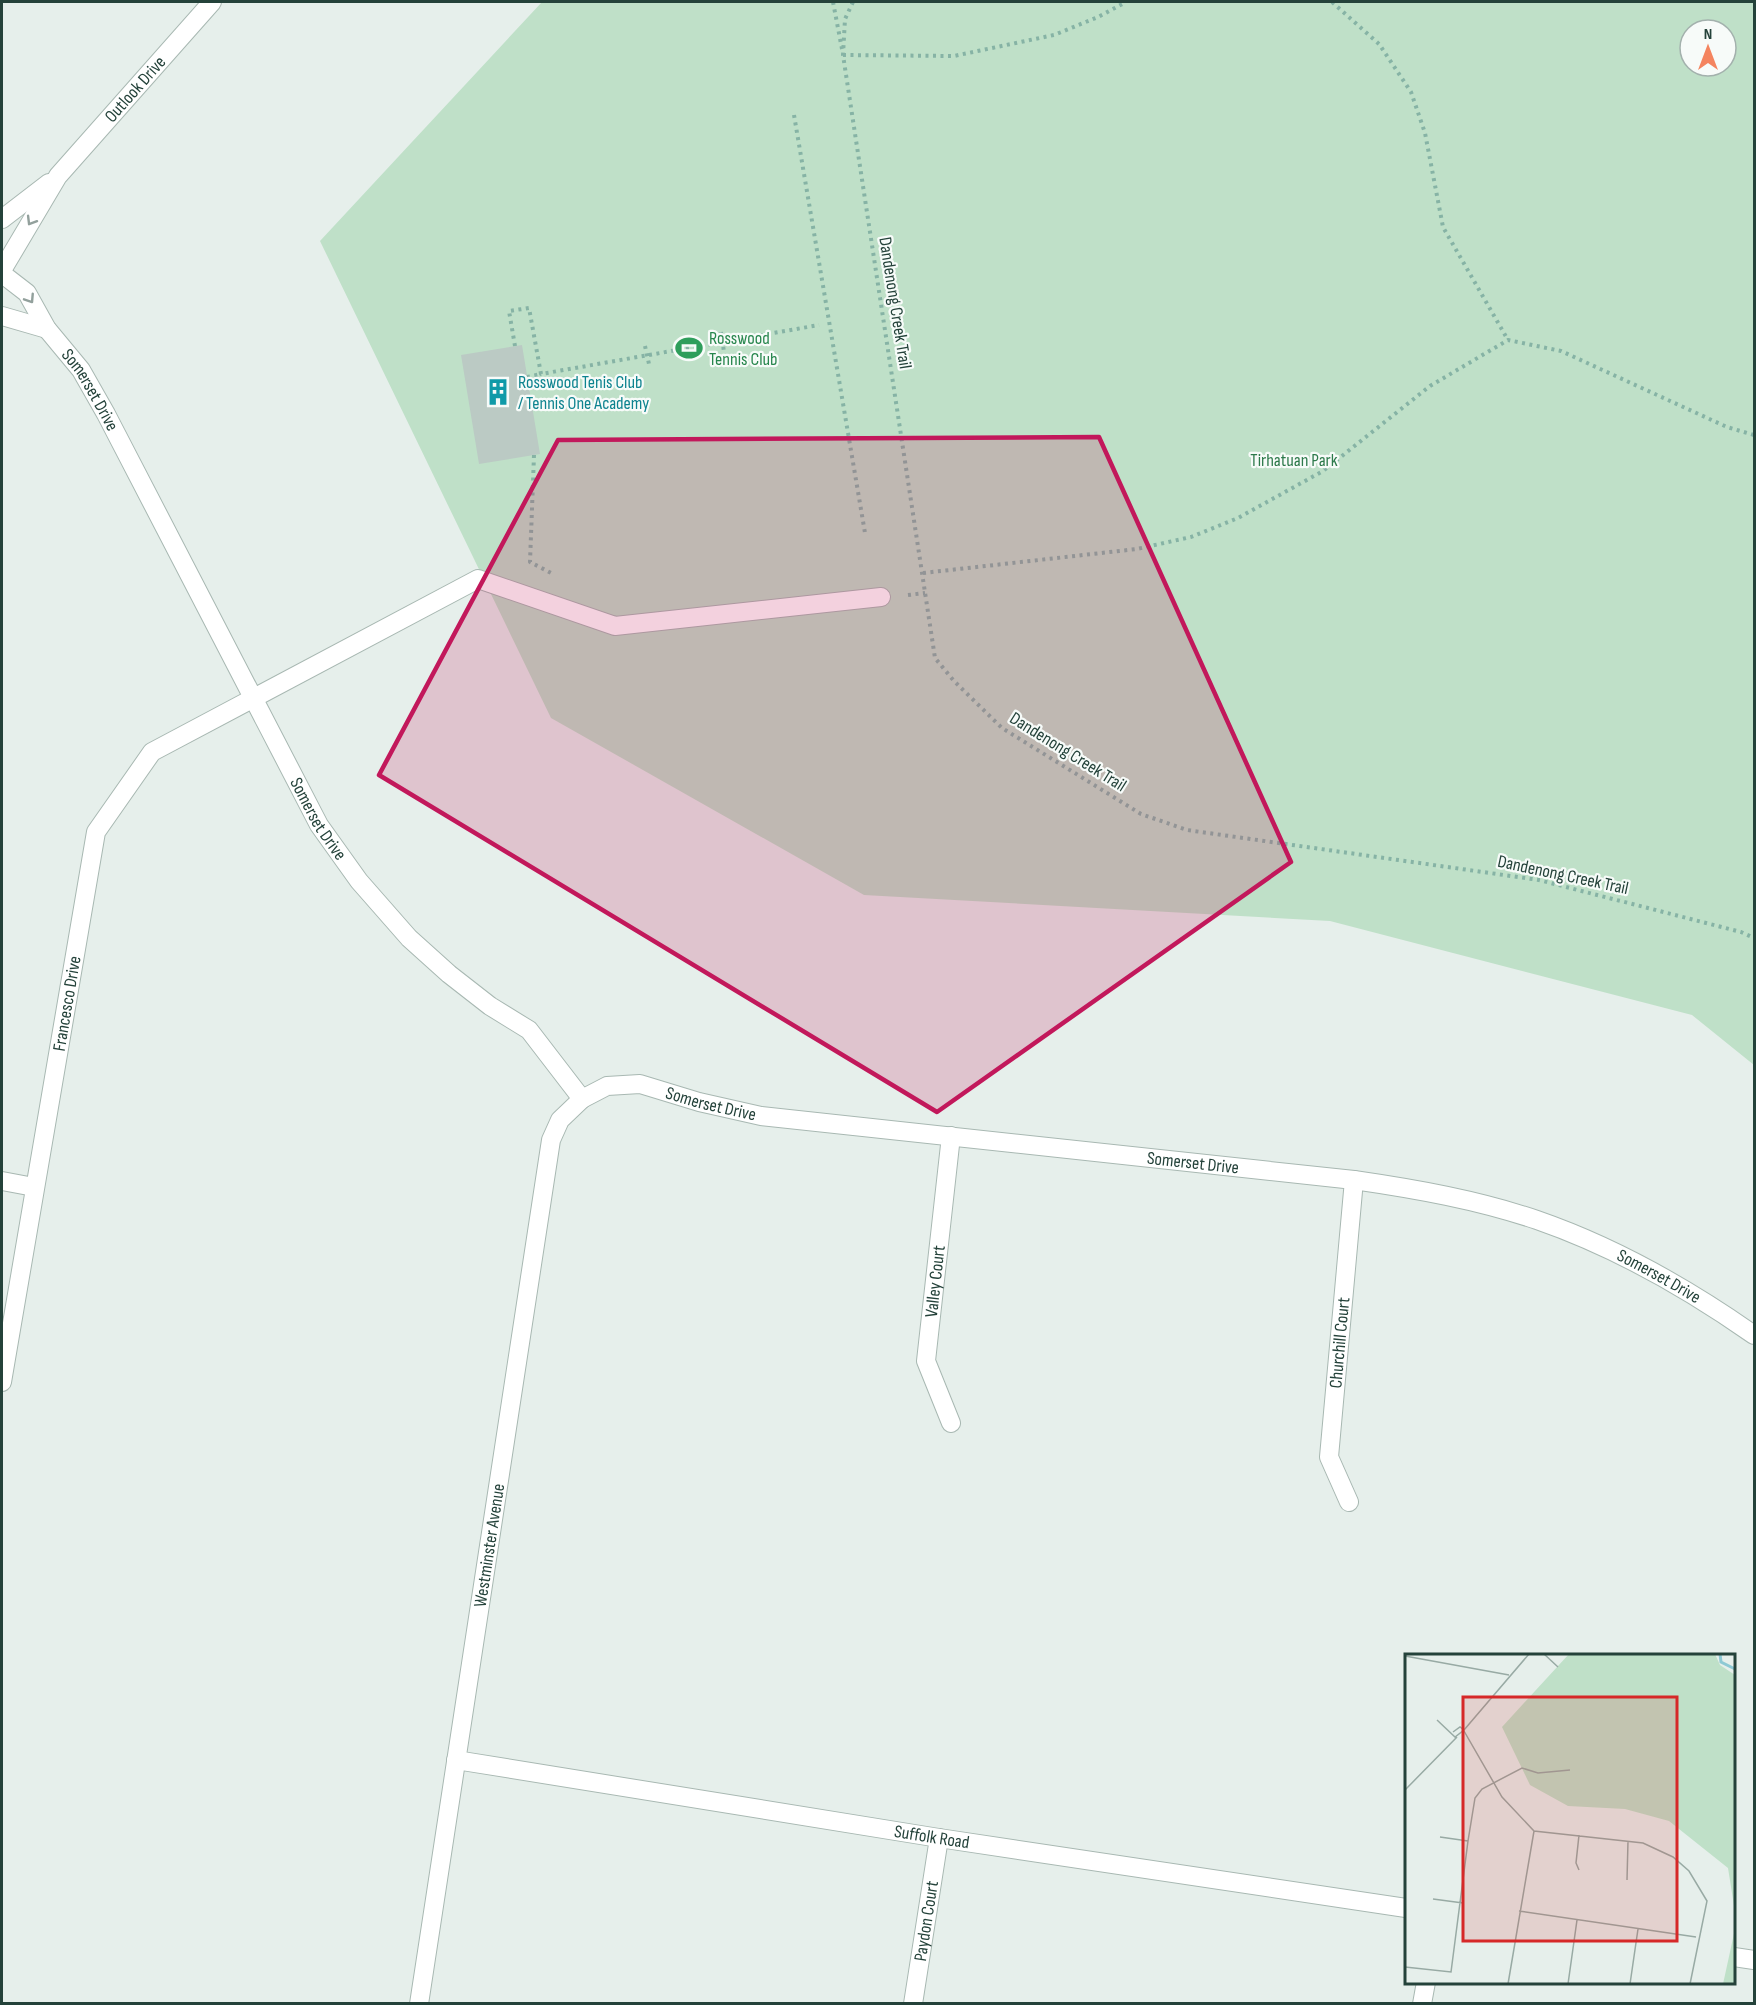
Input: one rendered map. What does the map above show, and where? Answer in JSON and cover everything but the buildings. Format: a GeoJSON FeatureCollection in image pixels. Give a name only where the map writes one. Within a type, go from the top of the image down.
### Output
{"type":"FeatureCollection","features":[{"type":"Feature","properties":{"kind":"street","name":"Outlook Drive"},"geometry":{"type":"LineString","coordinates":[[2,219],[58,176],[212,2]]}},
{"type":"Feature","properties":{"kind":"street","name":"Outlook Drive"},"geometry":{"type":"LineString","coordinates":[[3,272],[58,176]]}},
{"type":"Feature","properties":{"kind":"street","name":"Somerset Drive"},"geometry":{"type":"LineString","coordinates":[[3,272],[27,293],[47,329],[81,370],[319,825],[359,881],[409,938],[449,974],[490,1006],[529,1030],[582,1099],[607,1086],[640,1084],[699,1102],[761,1116],[1354,1180],[1426,1191],[1480,1203],[1575,1235],[1647,1268],[1755,1335]]}},
{"type":"Feature","properties":{"kind":"street"},"geometry":{"type":"LineString","coordinates":[[2,316],[47,329]]}},
{"type":"Feature","properties":{"kind":"street","name":"Francesco Drive"},"geometry":{"type":"LineString","coordinates":[[2,1382],[96,832],[152,752],[478,579],[615,627],[881,597]]}},
{"type":"Feature","properties":{"kind":"street","name":"Westminster Avenue"},"geometry":{"type":"LineString","coordinates":[[419,2004],[551,1140],[560,1120],[582,1099]]}},
{"type":"Feature","properties":{"kind":"street","name":"Valley Court"},"geometry":{"type":"LineString","coordinates":[[951,1136],[926,1361],[951,1423]]}},
{"type":"Feature","properties":{"kind":"street","name":"Churchill Court"},"geometry":{"type":"LineString","coordinates":[[1349,1502],[1329,1457],[1354,1180]]}},
{"type":"Feature","properties":{"kind":"street"},"geometry":{"type":"LineString","coordinates":[[2,1181],[34,1187]]}},
{"type":"Feature","properties":{"kind":"street","name":"Suffolk Road"},"geometry":{"type":"LineString","coordinates":[[456,1760],[939,1838],[1405,1908]]}},
{"type":"Feature","properties":{"kind":"street","name":"Paydon Court"},"geometry":{"type":"LineString","coordinates":[[913,2004],[939,1838]]}},
{"type":"Feature","properties":{"kind":"street"},"geometry":{"type":"LineString","coordinates":[[1735,1957],[1755,1960]]}},
{"type":"Feature","properties":{"kind":"street"},"geometry":{"type":"LineString","coordinates":[[1422,2004],[1426,1984]]}},
{"type":"Feature","properties":{"kind":"path"},"geometry":{"type":"LineString","coordinates":[[833,2],[843,55],[954,56],[1054,35],[1098,17],[1126,2]]}},
{"type":"Feature","properties":{"kind":"path","name":"Dandenong Creek Trail"},"geometry":{"type":"LineString","coordinates":[[853,2],[845,19],[843,55],[935,658],[954,681],[1002,728],[1141,814],[1187,830],[1539,880],[1741,932],[1755,938]]}},
{"type":"Feature","properties":{"kind":"path"},"geometry":{"type":"LineString","coordinates":[[1332,2],[1379,44],[1411,92],[1425,133],[1443,227],[1508,340]]}},
{"type":"Feature","properties":{"kind":"path"},"geometry":{"type":"LineString","coordinates":[[794,114],[865,533]]}},
{"type":"Feature","properties":{"kind":"path"},"geometry":{"type":"LineString","coordinates":[[515,346],[508,311],[529,308],[541,374]]}},
{"type":"Feature","properties":{"kind":"path"},"geometry":{"type":"LineString","coordinates":[[527,376],[819,325]]}},
{"type":"Feature","properties":{"kind":"path"},"geometry":{"type":"LineString","coordinates":[[721,332],[724,352]]}},
{"type":"Feature","properties":{"kind":"path"},"geometry":{"type":"LineString","coordinates":[[923,573],[1137,549],[1191,537],[1238,518],[1323,471],[1430,386],[1508,340],[1561,351],[1727,427],[1755,435]]}},
{"type":"Feature","properties":{"kind":"path"},"geometry":{"type":"LineString","coordinates":[[645,346],[649,364]]}},
{"type":"Feature","properties":{"kind":"path"},"geometry":{"type":"LineString","coordinates":[[534,455],[530,562],[554,573],[554,577]]}},
{"type":"Feature","properties":{"kind":"highlighted area"},"geometry":{"type":"Polygon","coordinates":[[[1099,437],[1291,862],[937,1112],[379,775],[558,440],[1099,437]]]}},
{"type":"Feature","properties":{"kind":"green space","name":"Tirhatuan Park"},"geometry":{"type":"Polygon","coordinates":[[[542,2],[1754,2],[1754,1065],[1692,1015],[1330,921],[864,895],[551,718],[320,241],[542,2]]]}},
{"type":"Feature","properties":{"kind":"place","name":"Rosswood Tennis Club"},"geometry":{"type":"Point","coordinates":[689,348]}},
{"type":"Feature","properties":{"kind":"place","name":"Rosswood Tenis Club / Tennis One Academy"},"geometry":{"type":"Point","coordinates":[498,392]}}]}
